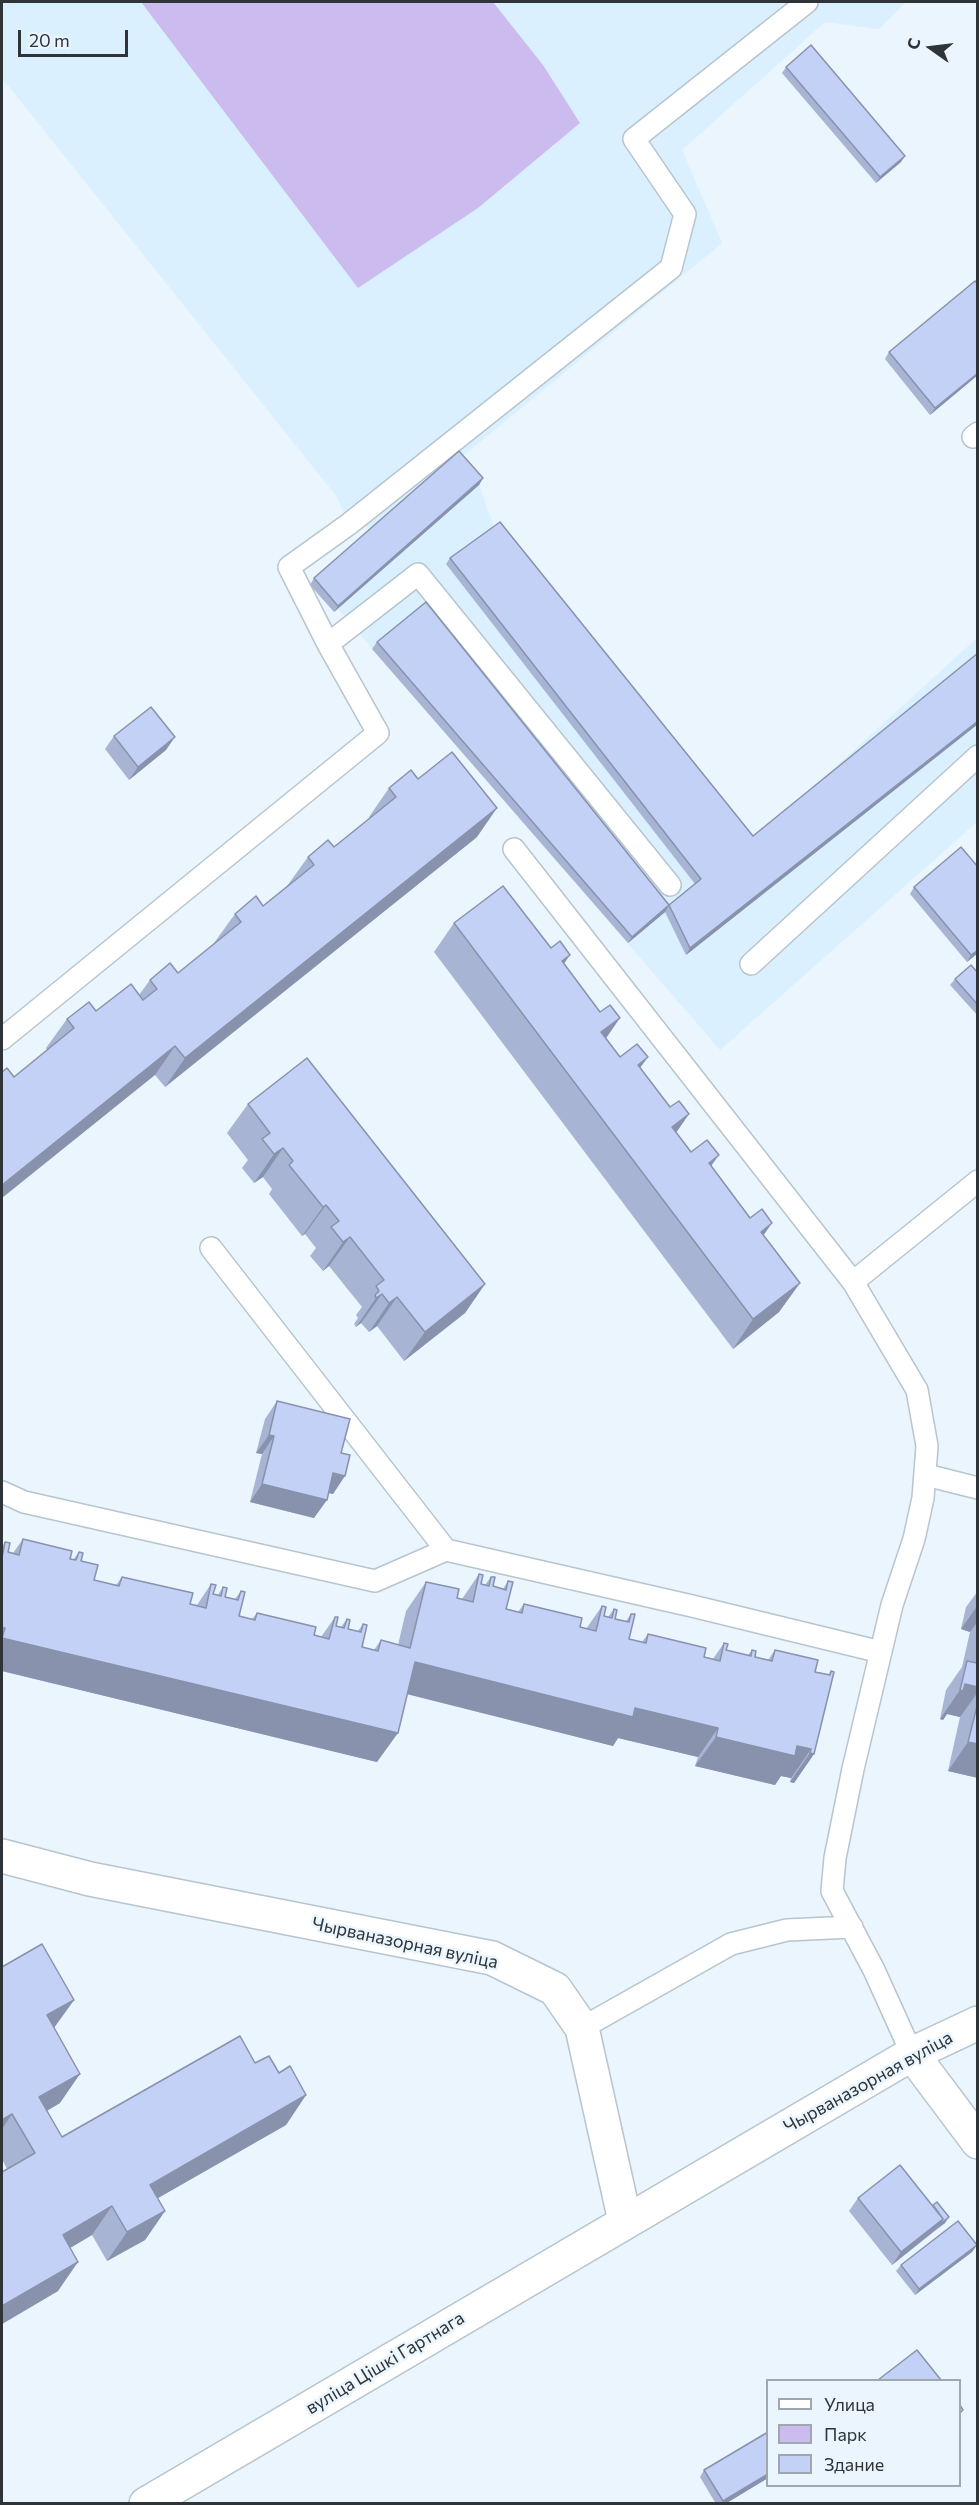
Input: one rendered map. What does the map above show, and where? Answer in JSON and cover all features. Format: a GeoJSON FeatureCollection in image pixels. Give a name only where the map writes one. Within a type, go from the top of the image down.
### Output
{"type":"FeatureCollection","features":[{"type":"Feature","properties":{"kind":"street","name":"Чырваназорная вуліца"},"geometry":{"type":"LineString","coordinates":[[2,1856],[90,1879],[492,1958],[555,1989],[582,2028],[625,2221],[912,2054],[978,2023]]}},
{"type":"Feature","properties":{"kind":"street"},"geometry":{"type":"LineString","coordinates":[[912,2054],[978,2142]]}},
{"type":"Feature","properties":{"kind":"street","name":"вуліца Цішкі Гартнага"},"geometry":{"type":"LineString","coordinates":[[146,2504],[625,2221]]}},
{"type":"Feature","properties":{"kind":"lane"},"geometry":{"type":"LineString","coordinates":[[2,1039],[378,733],[328,644],[289,567],[349,524],[670,267],[685,214],[634,139],[807,2]]}},
{"type":"Feature","properties":{"kind":"lane"},"geometry":{"type":"LineString","coordinates":[[328,644],[418,574],[670,885]]}},
{"type":"Feature","properties":{"kind":"lane"},"geometry":{"type":"LineString","coordinates":[[751,964],[978,756]]}},
{"type":"Feature","properties":{"kind":"lane"},"geometry":{"type":"LineString","coordinates":[[514,849],[854,1282],[917,1390],[927,1446],[926,1476],[914,1539],[892,1605],[881,1652],[835,1858],[832,1891],[852,1927],[912,2054]]}},
{"type":"Feature","properties":{"kind":"lane"},"geometry":{"type":"LineString","coordinates":[[854,1282],[978,1181]]}},
{"type":"Feature","properties":{"kind":"lane"},"geometry":{"type":"LineString","coordinates":[[211,1248],[446,1550]]}},
{"type":"Feature","properties":{"kind":"lane"},"geometry":{"type":"LineString","coordinates":[[926,1476],[978,1488]]}},
{"type":"Feature","properties":{"kind":"lane"},"geometry":{"type":"LineString","coordinates":[[2,1492],[24,1502],[375,1581],[446,1550],[881,1652]]}},
{"type":"Feature","properties":{"kind":"lane"},"geometry":{"type":"LineString","coordinates":[[582,2028],[731,1944],[787,1930],[852,1927]]}},
{"type":"Feature","properties":{"kind":"shaded area"},"geometry":{"type":"Polygon","coordinates":[[[2,2],[906,2],[879,29],[825,22],[682,150],[722,243],[458,460],[479,485],[495,529],[752,843],[977,638],[977,822],[720,1050],[318,586],[373,529],[349,524],[337,497],[2,78],[2,2]]]}},
{"type":"Feature","properties":{"kind":"green space"},"geometry":{"type":"Polygon","coordinates":[[[141,2],[493,2],[543,65],[580,123],[478,208],[358,288],[141,2]]]}},
{"type":"Feature","properties":{"kind":"building"},"geometry":{"type":"Polygon","coordinates":[[[811,45],[905,156],[880,177],[786,67],[811,45]]]}},
{"type":"Feature","properties":{"kind":"building"},"geometry":{"type":"Polygon","coordinates":[[[975,281],[978,284],[978,373],[935,408],[889,352],[975,281]]]}},
{"type":"Feature","properties":{"kind":"building"},"geometry":{"type":"Polygon","coordinates":[[[459,451],[483,478],[338,606],[314,578],[459,451]]]}},
{"type":"Feature","properties":{"kind":"building"},"geometry":{"type":"Polygon","coordinates":[[[500,522],[753,836],[978,653],[978,721],[690,948],[669,905],[701,879],[450,558],[500,522]]]}},
{"type":"Feature","properties":{"kind":"building"},"geometry":{"type":"Polygon","coordinates":[[[426,602],[669,905],[632,937],[377,642],[426,602]]]}},
{"type":"Feature","properties":{"kind":"building"},"geometry":{"type":"Polygon","coordinates":[[[151,707],[175,737],[138,767],[114,736],[151,707]]]}},
{"type":"Feature","properties":{"kind":"building"},"geometry":{"type":"Polygon","coordinates":[[[452,752],[497,808],[185,1058],[175,1046],[2,1185],[2,1072],[7,1068],[14,1077],[74,1028],[67,1019],[89,1002],[96,1011],[131,984],[143,1000],[157,989],[150,980],[170,963],[178,973],[241,922],[235,914],[256,896],[263,906],[314,865],[308,857],[328,840],[334,847],[396,797],[389,788],[411,770],[418,779],[452,752]]]}},
{"type":"Feature","properties":{"kind":"building"},"geometry":{"type":"Polygon","coordinates":[[[961,847],[978,867],[978,950],[971,955],[914,887],[961,847]]]}},
{"type":"Feature","properties":{"kind":"building"},"geometry":{"type":"Polygon","coordinates":[[[503,886],[551,948],[560,941],[570,955],[562,961],[600,1012],[610,1005],[620,1018],[601,1032],[620,1057],[637,1044],[648,1057],[638,1065],[670,1107],[679,1101],[689,1114],[672,1127],[691,1152],[707,1140],[719,1155],[709,1163],[750,1218],[762,1209],[772,1223],[761,1232],[800,1283],[753,1319],[454,923],[503,886]]]}},
{"type":"Feature","properties":{"kind":"building"},"geometry":{"type":"Polygon","coordinates":[[[971,965],[978,973],[978,1005],[955,979],[971,965]]]}},
{"type":"Feature","properties":{"kind":"building"},"geometry":{"type":"Polygon","coordinates":[[[307,1058],[485,1284],[425,1332],[397,1297],[389,1303],[382,1294],[376,1298],[375,1295],[379,1291],[376,1286],[384,1280],[350,1237],[343,1242],[331,1227],[339,1221],[326,1205],[323,1207],[289,1165],[293,1161],[283,1148],[274,1154],[262,1139],[270,1133],[248,1104],[307,1058]]]}},
{"type":"Feature","properties":{"kind":"building"},"geometry":{"type":"Polygon","coordinates":[[[277,1401],[350,1419],[341,1453],[350,1455],[345,1476],[333,1473],[327,1500],[262,1484],[274,1436],[269,1435],[277,1401]]]}},
{"type":"Feature","properties":{"kind":"building"},"geometry":{"type":"Polygon","coordinates":[[[23,1539],[72,1551],[70,1559],[76,1560],[79,1552],[83,1553],[81,1561],[98,1565],[94,1580],[119,1586],[122,1577],[193,1593],[190,1604],[206,1608],[211,1584],[216,1585],[213,1594],[221,1596],[223,1587],[227,1588],[225,1597],[238,1600],[241,1591],[245,1592],[239,1616],[255,1620],[257,1613],[316,1627],[314,1635],[329,1639],[335,1617],[338,1617],[336,1626],[344,1628],[347,1619],[350,1620],[348,1629],[361,1632],[363,1624],[367,1625],[362,1647],[378,1651],[381,1640],[410,1648],[426,1582],[459,1589],[457,1598],[473,1602],[479,1574],[483,1575],[481,1584],[489,1586],[491,1577],[495,1577],[493,1586],[506,1590],[508,1581],[513,1582],[506,1609],[522,1613],[524,1604],[582,1618],[580,1627],[596,1631],[602,1606],[606,1607],[604,1616],[612,1618],[614,1609],[617,1610],[615,1619],[629,1622],[631,1614],[635,1614],[629,1639],[646,1643],[648,1634],[706,1648],[704,1657],[720,1661],[724,1643],[728,1644],[726,1650],[751,1656],[752,1650],[756,1651],[755,1657],[772,1661],[775,1650],[818,1660],[815,1672],[830,1675],[831,1671],[834,1672],[814,1754],[810,1753],[811,1749],[797,1746],[795,1756],[716,1737],[718,1728],[635,1708],[633,1717],[415,1662],[398,1733],[2,1638],[5,1628],[2,1628],[2,1558],[5,1542],[10,1543],[8,1552],[19,1555],[23,1539]]]}},
{"type":"Feature","properties":{"kind":"building"},"geometry":{"type":"Polygon","coordinates":[[[978,1660],[978,1687],[965,1684],[963,1691],[960,1690],[967,1661],[977,1663],[978,1660]]]}},
{"type":"Feature","properties":{"kind":"building"},"geometry":{"type":"Polygon","coordinates":[[[978,1702],[978,1744],[968,1742],[978,1702]]]}},
{"type":"Feature","properties":{"kind":"building"},"geometry":{"type":"Polygon","coordinates":[[[42,1944],[74,2000],[47,2015],[80,2074],[39,2097],[62,2137],[240,2036],[255,2063],[269,2056],[279,2073],[290,2066],[306,2095],[150,2185],[165,2211],[127,2232],[112,2206],[63,2235],[78,2262],[2,2306],[2,2172],[35,2153],[12,2114],[2,2120],[2,1967],[42,1944]]]}},
{"type":"Feature","properties":{"kind":"building"},"geometry":{"type":"Polygon","coordinates":[[[900,2165],[943,2219],[901,2252],[858,2198],[900,2165]]]}},
{"type":"Feature","properties":{"kind":"building"},"geometry":{"type":"Polygon","coordinates":[[[937,2202],[949,2217],[939,2225],[943,2219],[933,2205],[937,2202]]]}},
{"type":"Feature","properties":{"kind":"building"},"geometry":{"type":"Polygon","coordinates":[[[958,2221],[977,2245],[919,2289],[901,2265],[958,2221]]]}},
{"type":"Feature","properties":{"kind":"building"},"geometry":{"type":"Polygon","coordinates":[[[917,2350],[940,2379],[879,2379],[917,2350]]]}},
{"type":"Feature","properties":{"kind":"building"},"geometry":{"type":"Polygon","coordinates":[[[766,2433],[766,2475],[723,2501],[704,2470],[766,2433]]]}}]}
